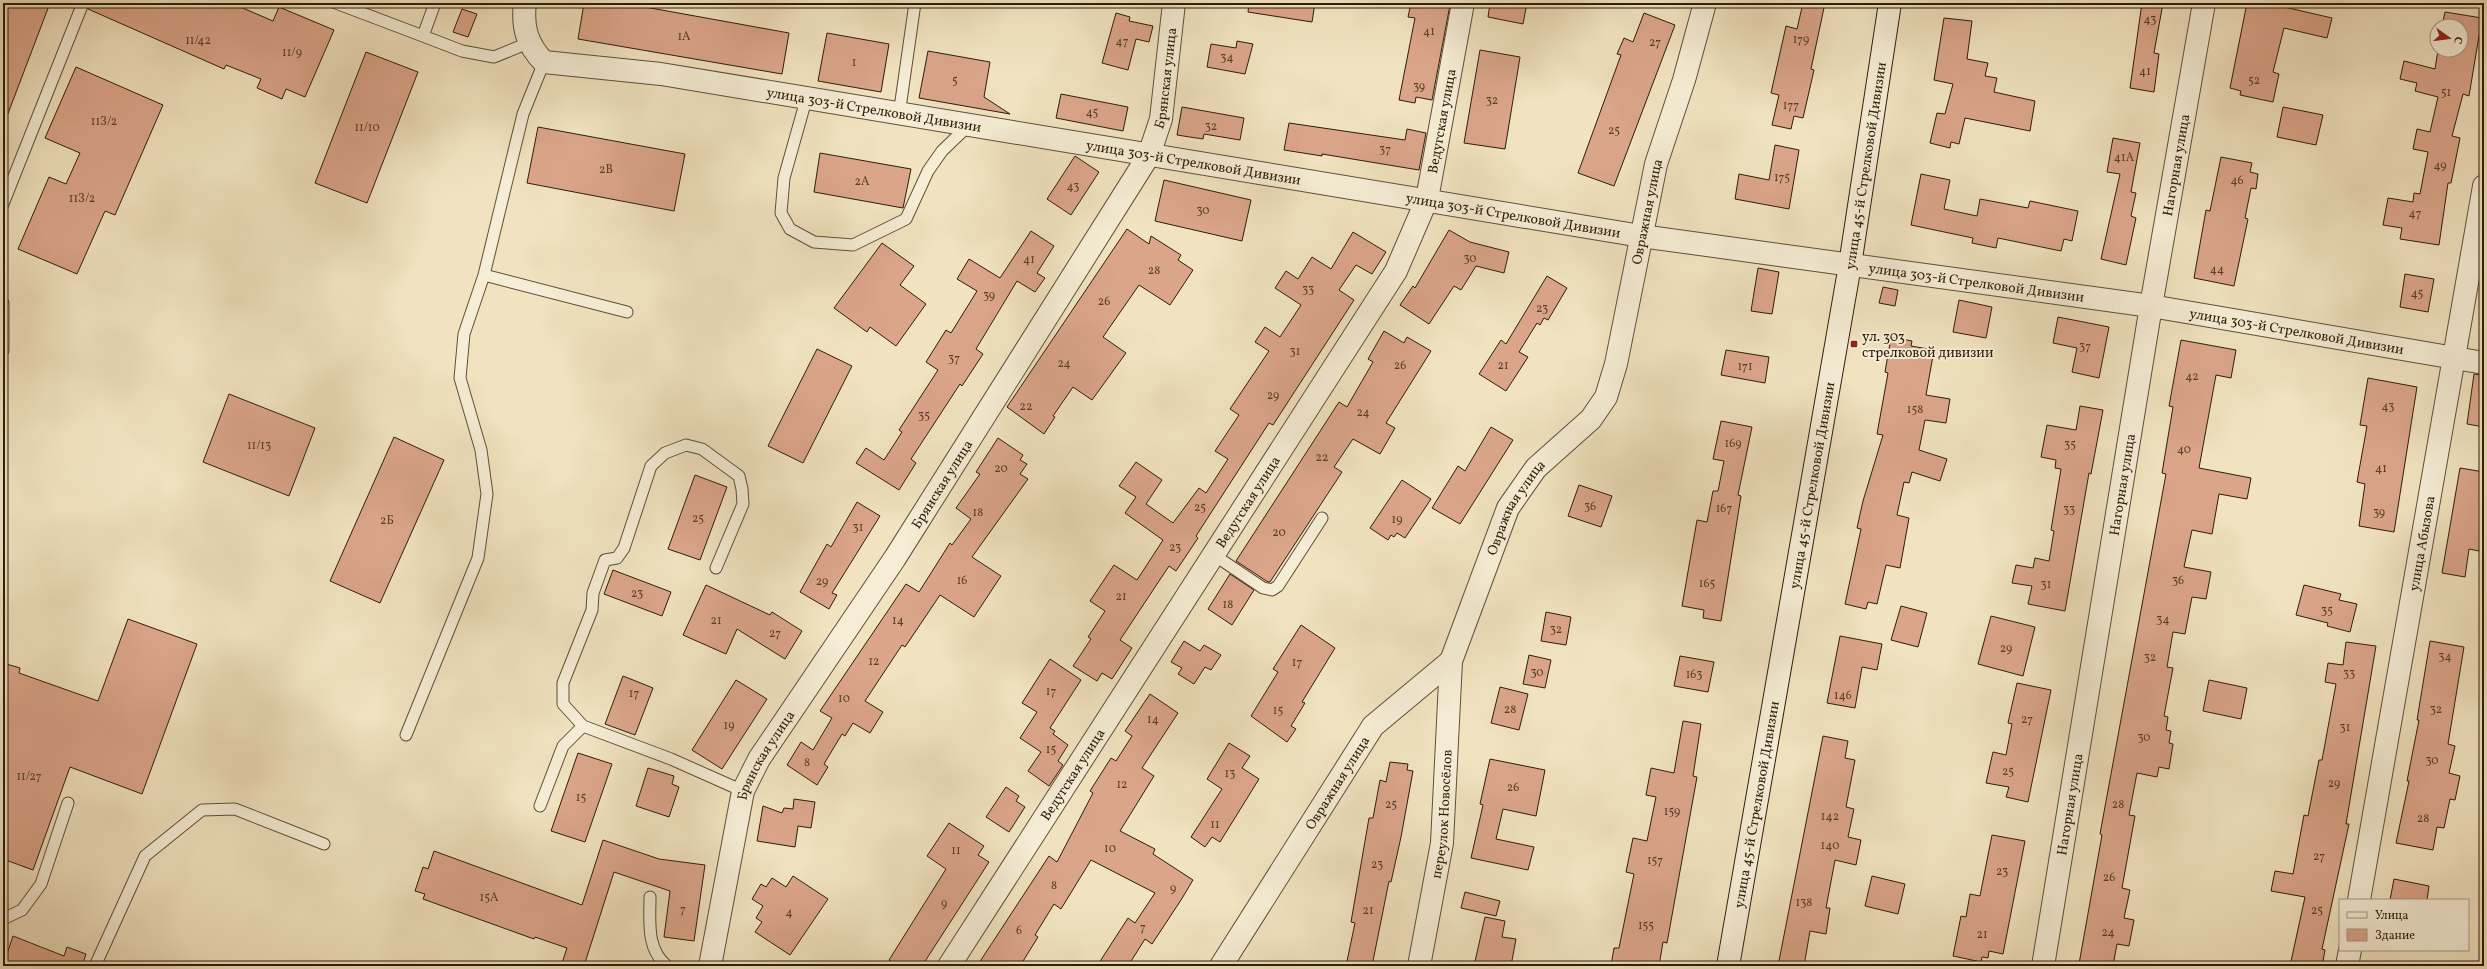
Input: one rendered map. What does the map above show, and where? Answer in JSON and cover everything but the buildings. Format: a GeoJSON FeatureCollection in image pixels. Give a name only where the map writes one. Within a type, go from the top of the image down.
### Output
{"type":"FeatureCollection","features":[{"type":"Feature","properties":{"kind":"street"},"geometry":{"type":"LineString","coordinates":[[525,3],[523,18],[528,43],[544,62]]}},
{"type":"Feature","properties":{"kind":"street","name":"Брянская улица"},"geometry":{"type":"LineString","coordinates":[[710,966],[743,791],[759,759],[895,558],[1150,155],[1161,119],[1174,3]]}},
{"type":"Feature","properties":{"kind":"street","name":"Ведугская улица"},"geometry":{"type":"LineString","coordinates":[[948,966],[1396,271],[1427,199],[1463,3]]}},
{"type":"Feature","properties":{"kind":"street","name":"Овражная улица"},"geometry":{"type":"LineString","coordinates":[[1221,966],[1373,726],[1451,661],[1508,508],[1536,468],[1591,419],[1606,397],[1616,364],[1656,164],[1684,80],[1705,3]]}},
{"type":"Feature","properties":{"kind":"street","name":"улица 45-й Стрелковой Дивизии"},"geometry":{"type":"LineString","coordinates":[[1728,966],[1850,265],[1890,3]]}},
{"type":"Feature","properties":{"kind":"street","name":"Нагорная улица"},"geometry":{"type":"LineString","coordinates":[[2043,966],[2151,306],[2204,3]]}},
{"type":"Feature","properties":{"kind":"street","name":"улица 303-й Стрелковой Дивизии"},"geometry":{"type":"LineString","coordinates":[[544,62],[661,74],[806,100],[1427,199],[1641,236],[2151,306],[2484,363]]}},
{"type":"Feature","properties":{"kind":"street","name":"улица Абызова"},"geometry":{"type":"LineString","coordinates":[[2359,899],[2484,186]]}},
{"type":"Feature","properties":{"kind":"street","name":"переулок Новосёлов"},"geometry":{"type":"LineString","coordinates":[[1419,966],[1442,843],[1451,661]]}},
{"type":"Feature","properties":{"kind":"street"},"geometry":{"type":"LineString","coordinates":[[2347,966],[2350,951]]}},
{"type":"Feature","properties":{"kind":"lane"},"geometry":{"type":"LineString","coordinates":[[3,204],[83,3]]}},
{"type":"Feature","properties":{"kind":"lane"},"geometry":{"type":"LineString","coordinates":[[336,3],[462,51],[494,57],[528,43]]}},
{"type":"Feature","properties":{"kind":"lane"},"geometry":{"type":"LineString","coordinates":[[423,36],[435,3]]}},
{"type":"Feature","properties":{"kind":"lane"},"geometry":{"type":"LineString","coordinates":[[899,115],[915,3]]}},
{"type":"Feature","properties":{"kind":"lane"},"geometry":{"type":"LineString","coordinates":[[406,735],[478,558],[487,494],[481,450],[460,378],[464,334],[484,275],[523,114],[544,62]]}},
{"type":"Feature","properties":{"kind":"lane"},"geometry":{"type":"LineString","coordinates":[[806,100],[784,178],[781,213],[790,228],[814,242],[853,245],[906,220],[928,171],[942,151],[969,125]]}},
{"type":"Feature","properties":{"kind":"lane"},"geometry":{"type":"LineString","coordinates":[[484,275],[627,312]]}},
{"type":"Feature","properties":{"kind":"lane"},"geometry":{"type":"LineString","coordinates":[[3,303],[3,351]]}},
{"type":"Feature","properties":{"kind":"lane"},"geometry":{"type":"LineString","coordinates":[[716,568],[743,504],[739,476],[702,449],[686,445],[665,453],[651,466],[624,548],[617,558],[606,560],[593,593],[592,610],[563,683],[563,704],[583,726],[671,758],[743,791]]}},
{"type":"Feature","properties":{"kind":"lane"},"geometry":{"type":"LineString","coordinates":[[1214,555],[1263,588],[1272,590],[1278,586],[1322,518]]}},
{"type":"Feature","properties":{"kind":"lane"},"geometry":{"type":"LineString","coordinates":[[540,806],[563,746],[583,726]]}},
{"type":"Feature","properties":{"kind":"lane"},"geometry":{"type":"LineString","coordinates":[[3,919],[22,910],[41,884],[68,803]]}},
{"type":"Feature","properties":{"kind":"lane"},"geometry":{"type":"LineString","coordinates":[[96,966],[145,856],[202,810],[235,809],[324,844]]}},
{"type":"Feature","properties":{"kind":"lane"},"geometry":{"type":"LineString","coordinates":[[650,897],[649,936],[661,961],[667,966]]}},
{"type":"Feature","properties":{"kind":"place","name":"ул. 303 стрелковой дивизии"},"geometry":{"type":"Point","coordinates":[1854,344]}}]}
